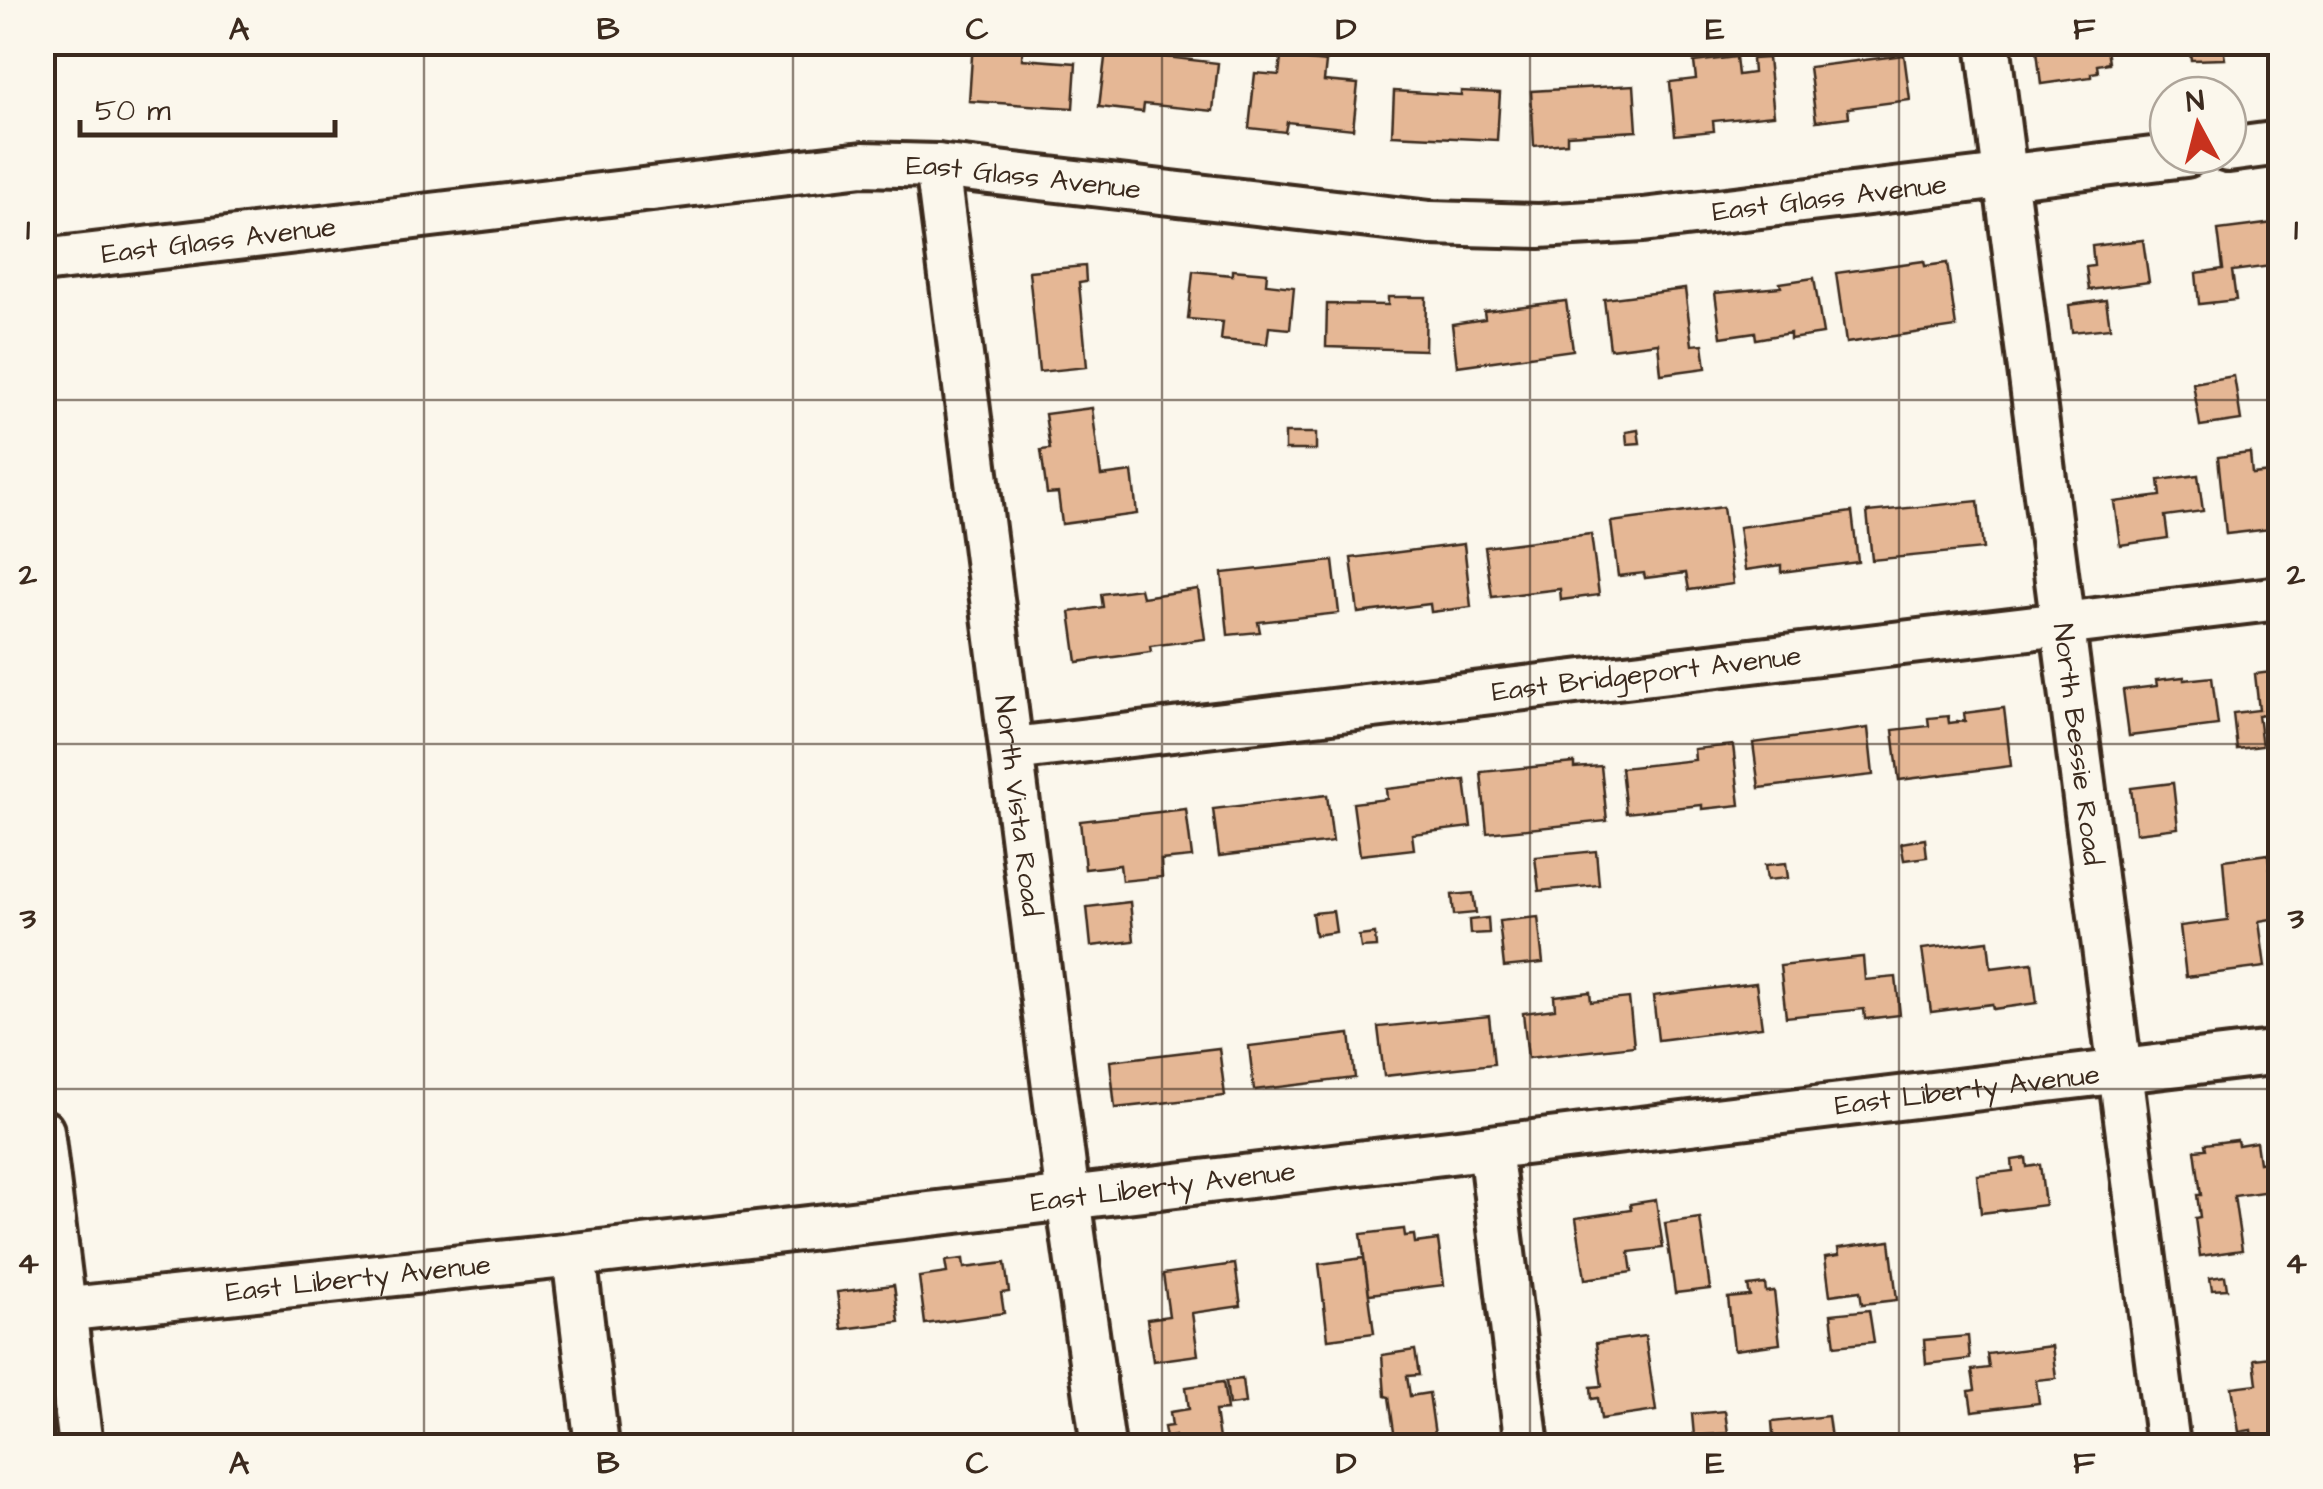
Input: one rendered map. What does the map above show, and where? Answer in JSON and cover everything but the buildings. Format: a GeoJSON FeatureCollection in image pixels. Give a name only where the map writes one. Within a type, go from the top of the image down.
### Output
{"type":"FeatureCollection","features":[{"type":"Feature","properties":{"kind":"street","name":"North Bessie Road"},"geometry":{"type":"LineString","coordinates":[[1988,42],[2168,1446]]}},
{"type":"Feature","properties":{"kind":"street"},"geometry":{"type":"LineString","coordinates":[[2248,147],[2280,142]]}},
{"type":"Feature","properties":{"kind":"street","name":"East Glass Avenue"},"geometry":{"type":"LineString","coordinates":[[42,261],[863,164],[937,166],[1430,223],[1540,226],[1643,220],[2148,160]]}},
{"type":"Feature","properties":{"kind":"street","name":"North Vista Road"},"geometry":{"type":"LineString","coordinates":[[937,166],[1103,1446]]}},
{"type":"Feature","properties":{"kind":"street","name":"East Bridgeport Avenue"},"geometry":{"type":"LineString","coordinates":[[1014,749],[2280,598]]}},
{"type":"Feature","properties":{"kind":"street","name":"East Liberty Avenue"},"geometry":{"type":"LineString","coordinates":[[54,1310],[574,1256],[2280,1052]]}},
{"type":"Feature","properties":{"kind":"street"},"geometry":{"type":"LineString","coordinates":[[42,1132],[54,1310],[82,1446]]}},
{"type":"Feature","properties":{"kind":"street"},"geometry":{"type":"LineString","coordinates":[[1490,1148],[1527,1446]]}},
{"type":"Feature","properties":{"kind":"street"},"geometry":{"type":"LineString","coordinates":[[574,1256],[596,1446]]}}]}
